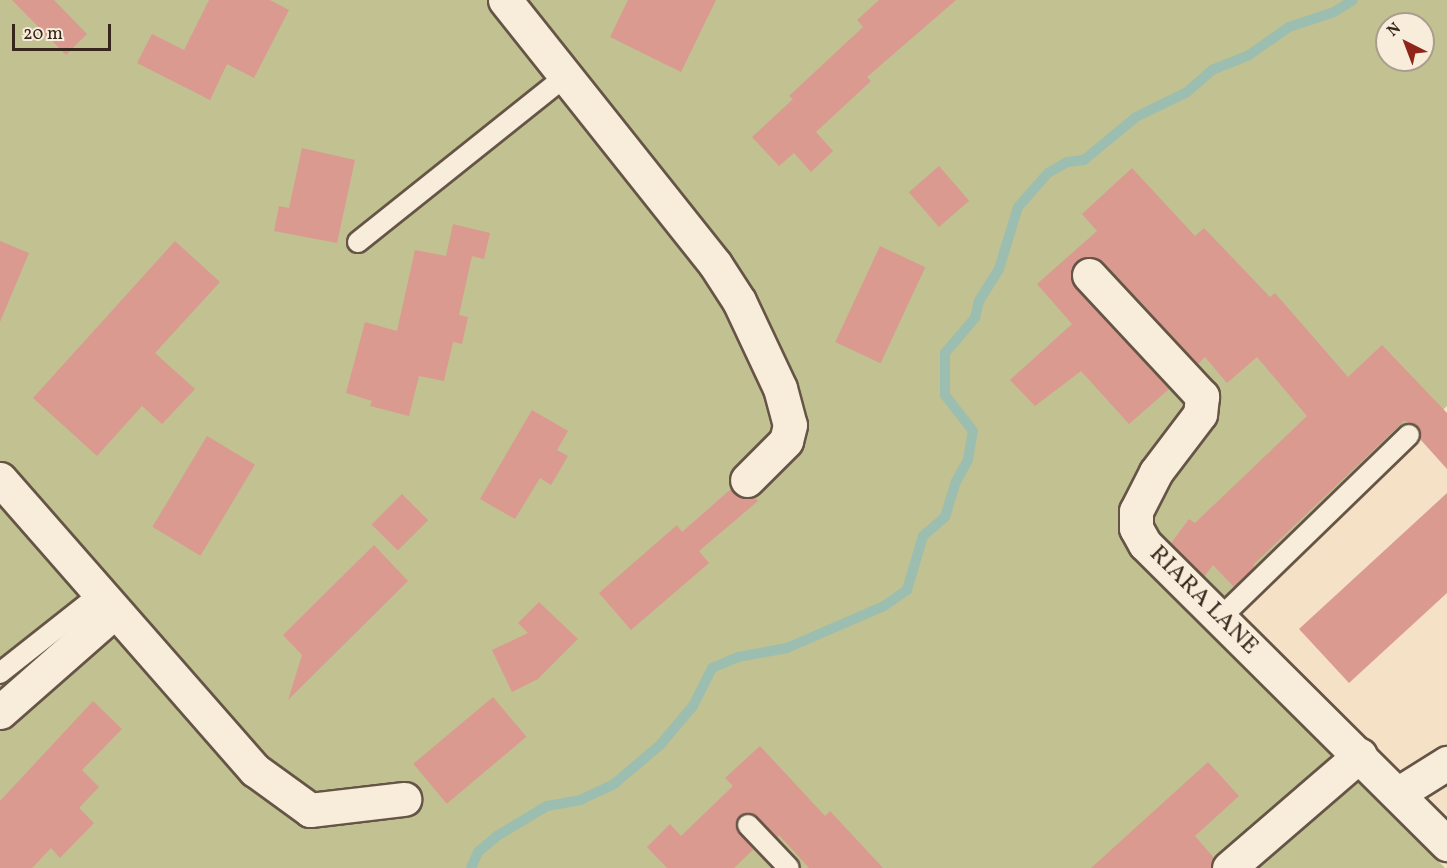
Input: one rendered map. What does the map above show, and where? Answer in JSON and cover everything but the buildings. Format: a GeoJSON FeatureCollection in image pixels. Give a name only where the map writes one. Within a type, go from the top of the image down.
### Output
{"type":"FeatureCollection","features":[{"type":"Feature","properties":{"kind":"street"},"geometry":{"type":"LineString","coordinates":[[505,0],[567,75],[715,264],[766,356],[790,425],[786,441],[747,480]]}},
{"type":"Feature","properties":{"kind":"street","name":"RIARA LANE"},"geometry":{"type":"LineString","coordinates":[[1089,275],[1202,396],[1200,414],[1156,472],[1136,510],[1136,528],[1145,544],[1399,793],[1447,844]]}},
{"type":"Feature","properties":{"kind":"street"},"geometry":{"type":"LineString","coordinates":[[0,479],[255,770],[310,810],[404,799]]}},
{"type":"Feature","properties":{"kind":"street"},"geometry":{"type":"LineString","coordinates":[[0,712],[108,603]]}},
{"type":"Feature","properties":{"kind":"street"},"geometry":{"type":"LineString","coordinates":[[1228,868],[1360,755]]}},
{"type":"Feature","properties":{"kind":"street"},"geometry":{"type":"LineString","coordinates":[[1399,793],[1447,763]]}},
{"type":"Feature","properties":{"kind":"lane"},"geometry":{"type":"LineString","coordinates":[[358,242],[567,75]]}},
{"type":"Feature","properties":{"kind":"lane"},"geometry":{"type":"LineString","coordinates":[[1220,618],[1409,435]]}},
{"type":"Feature","properties":{"kind":"lane"},"geometry":{"type":"LineString","coordinates":[[0,673],[108,603]]}},
{"type":"Feature","properties":{"kind":"lane"},"geometry":{"type":"LineString","coordinates":[[748,825],[789,868]]}},
{"type":"Feature","properties":{"kind":"green space"},"geometry":{"type":"Polygon","coordinates":[[[0,0],[1447,0],[1447,406],[1210,632],[1445,868],[0,868],[0,0]]]}},
{"type":"Feature","properties":{"kind":"waterway"},"geometry":{"type":"LineString","coordinates":[[471,868],[478,852],[497,836],[547,806],[580,800],[614,784],[660,745],[693,706],[712,668],[738,657],[787,648],[884,606],[907,590],[923,536],[945,517],[956,482],[968,459],[973,431],[945,395],[945,353],[975,318],[979,301],[999,269],[1018,207],[1048,173],[1067,162],[1084,160],[1136,117],[1187,92],[1212,70],[1249,55],[1289,27],[1334,12],[1353,0]]}}]}
